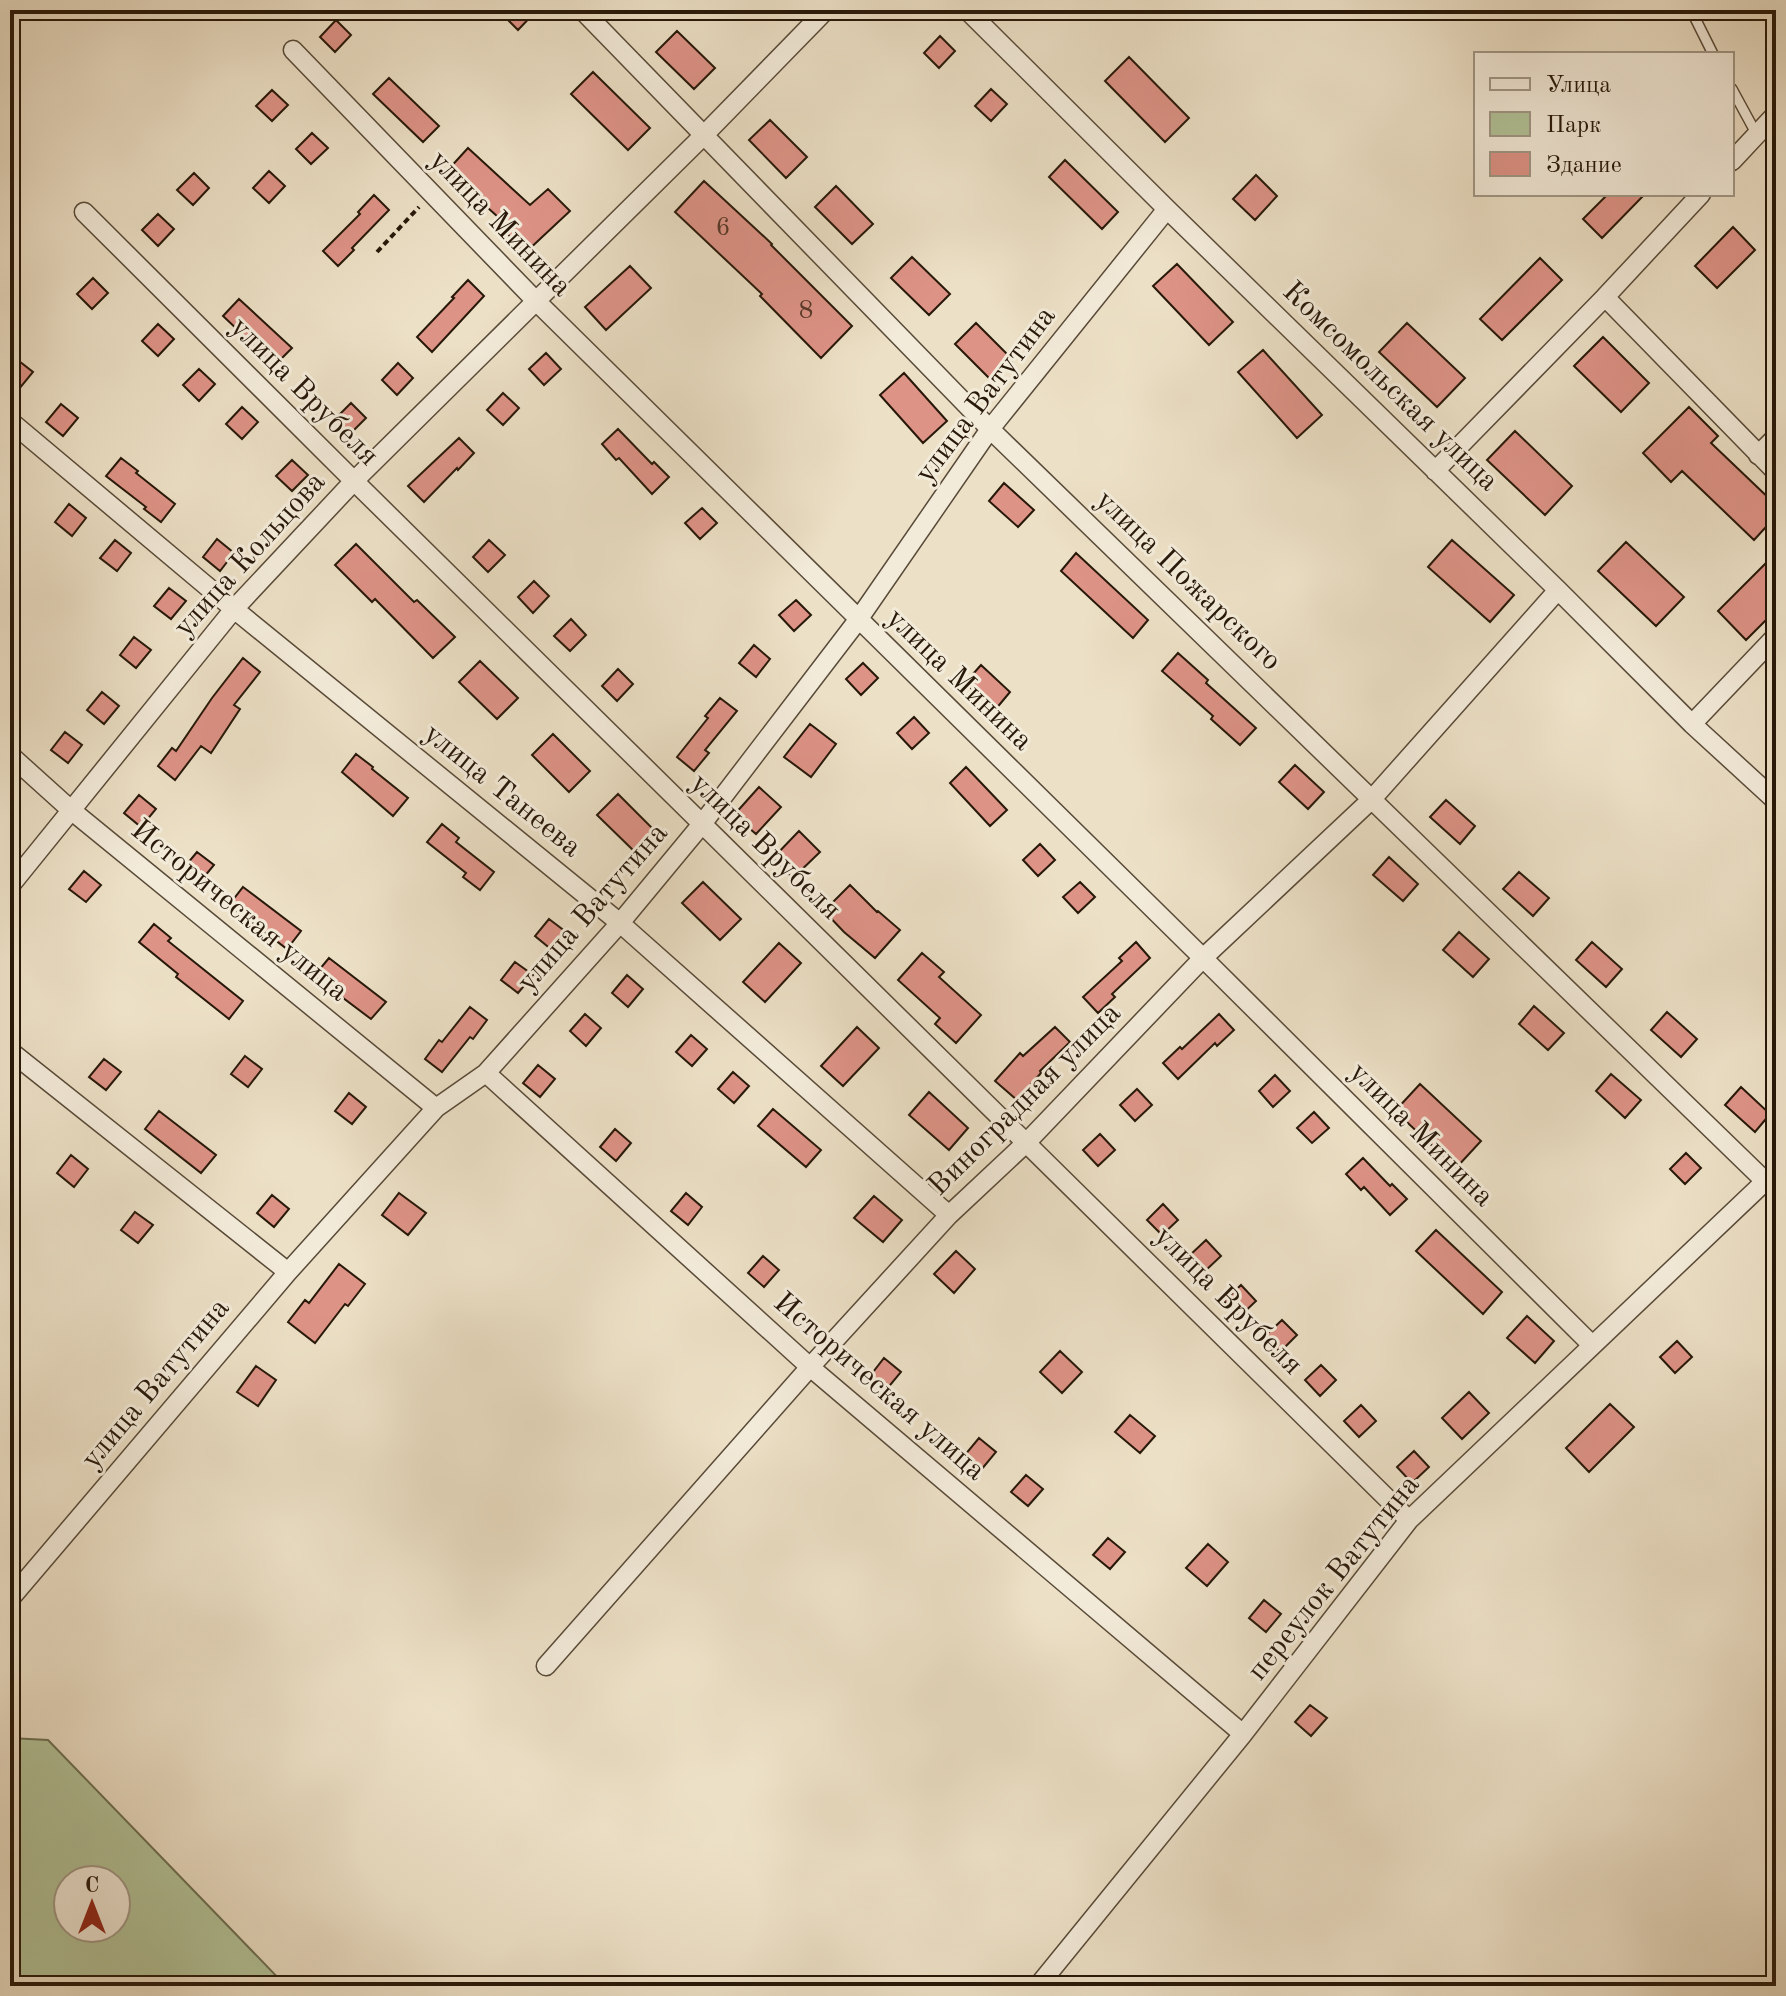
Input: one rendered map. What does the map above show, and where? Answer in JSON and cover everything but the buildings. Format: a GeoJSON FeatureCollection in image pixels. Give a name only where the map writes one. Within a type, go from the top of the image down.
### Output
{"type":"FeatureCollection","features":[{"type":"Feature","properties":{"kind":"street","name":"улица Пожарского"},"geometry":{"type":"LineString","coordinates":[[582,10],[990,429],[1372,799],[1771,1176]]}},
{"type":"Feature","properties":{"kind":"street","name":"улица Кольцова"},"geometry":{"type":"LineString","coordinates":[[10,886],[234,609],[354,481],[826,10]]}},
{"type":"Feature","properties":{"kind":"street","name":"Комсомольская улица"},"geometry":{"type":"LineString","coordinates":[[967,10],[1692,724],[1776,801]]}},
{"type":"Feature","properties":{"kind":"street","name":"улица Минина"},"geometry":{"type":"LineString","coordinates":[[293,50],[536,301],[1592,1345]]}},
{"type":"Feature","properties":{"kind":"street"},"geometry":{"type":"LineString","coordinates":[[1734,159],[1776,114]]}},
{"type":"Feature","properties":{"kind":"street"},"geometry":{"type":"LineString","coordinates":[[1435,471],[1699,196]]}},
{"type":"Feature","properties":{"kind":"street","name":"улица Ватутина"},"geometry":{"type":"LineString","coordinates":[[10,1599],[288,1272],[436,1108],[486,1073],[620,923],[702,824],[858,620],[990,429],[1167,209]]}},
{"type":"Feature","properties":{"kind":"street","name":"улица Врубеля"},"geometry":{"type":"LineString","coordinates":[[84,212],[1409,1520]]}},
{"type":"Feature","properties":{"kind":"street"},"geometry":{"type":"LineString","coordinates":[[1605,297],[1776,472]]}},
{"type":"Feature","properties":{"kind":"street","name":"улица Танеева"},"geometry":{"type":"LineString","coordinates":[[10,421],[234,609],[620,923],[949,1215]]}},
{"type":"Feature","properties":{"kind":"street"},"geometry":{"type":"LineString","coordinates":[[1758,455],[1776,437]]}},
{"type":"Feature","properties":{"kind":"street","name":"Виноградная улица"},"geometry":{"type":"LineString","coordinates":[[546,1666],[949,1215],[1027,1142],[1203,958],[1372,799],[1558,590]]}},
{"type":"Feature","properties":{"kind":"street"},"geometry":{"type":"LineString","coordinates":[[1692,724],[1776,636]]}},
{"type":"Feature","properties":{"kind":"street","name":"Историческая улица"},"geometry":{"type":"LineString","coordinates":[[10,755],[71,810],[436,1108]]}},
{"type":"Feature","properties":{"kind":"street"},"geometry":{"type":"LineString","coordinates":[[10,1051],[288,1272]]}},
{"type":"Feature","properties":{"kind":"street","name":"Историческая улица"},"geometry":{"type":"LineString","coordinates":[[486,1073],[810,1367],[1243,1734]]}},
{"type":"Feature","properties":{"kind":"street","name":"переулок Ватутина"},"geometry":{"type":"LineString","coordinates":[[1038,1986],[1243,1734],[1409,1520],[1771,1176]]}},
{"type":"Feature","properties":{"kind":"lane"},"geometry":{"type":"LineString","coordinates":[[1691,10],[1712,52]]}},
{"type":"Feature","properties":{"kind":"lane"},"geometry":{"type":"LineString","coordinates":[[1734,93],[1757,135]]}},
{"type":"Feature","properties":{"kind":"path"},"geometry":{"type":"LineString","coordinates":[[377,252],[432,194]]}},
{"type":"Feature","properties":{"kind":"green space"},"geometry":{"type":"Polygon","coordinates":[[[10,1738],[48,1740],[286,1986],[10,1986],[10,1738]]]}}]}
